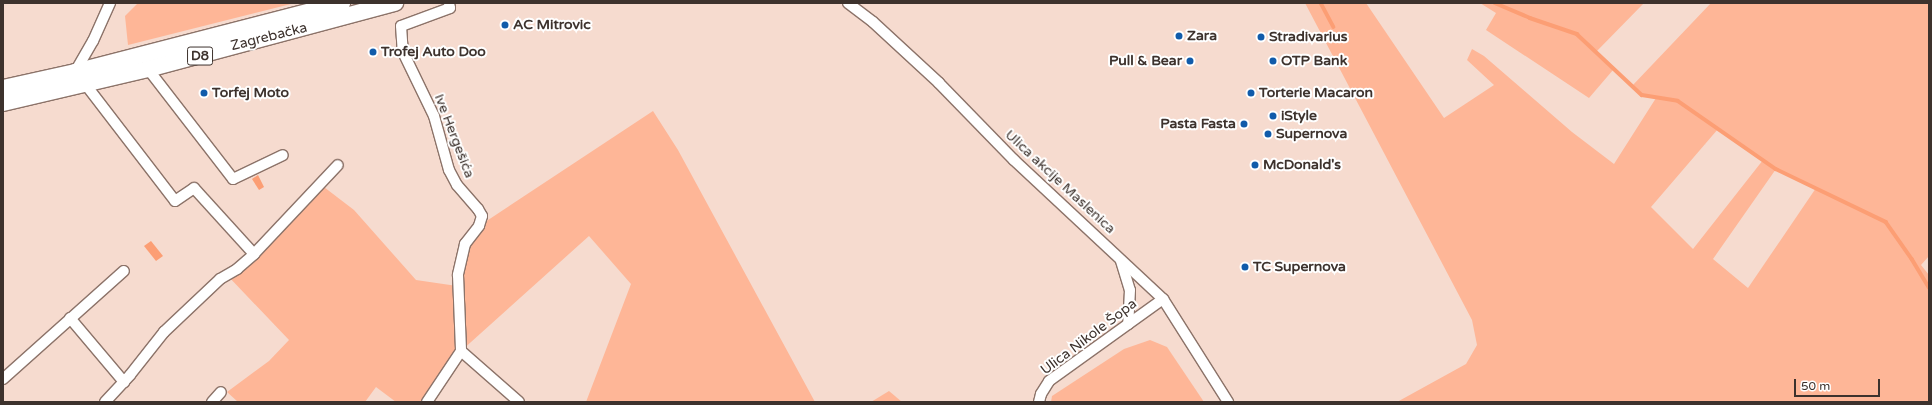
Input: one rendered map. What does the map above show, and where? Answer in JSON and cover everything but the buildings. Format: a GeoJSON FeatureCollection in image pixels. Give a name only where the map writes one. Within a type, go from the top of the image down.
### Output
{"type":"FeatureCollection","features":[{"type":"Feature","properties":{"kind":"main road","name":"Zagrebačka"},"geometry":{"type":"LineString","coordinates":[[3,88],[75,72],[342,3]]}},
{"type":"Feature","properties":{"kind":"main road","name":"Zagrebačka"},"geometry":{"type":"LineString","coordinates":[[3,103],[86,85],[340,19],[395,3]]}},
{"type":"Feature","properties":{"kind":"street"},"geometry":{"type":"LineString","coordinates":[[75,72],[93,41],[110,3]]}},
{"type":"Feature","properties":{"kind":"street","name":"Ive Hergešića"},"geometry":{"type":"LineString","coordinates":[[449,3],[450,8],[401,26],[403,52],[434,116],[449,170],[457,185],[478,209],[482,216],[478,226],[465,244],[458,275],[461,351]]}},
{"type":"Feature","properties":{"kind":"street","name":"Ulica akcije Maslenica"},"geometry":{"type":"LineString","coordinates":[[848,3],[873,22],[939,83],[1014,160],[1163,299],[1228,402]]}},
{"type":"Feature","properties":{"kind":"street"},"geometry":{"type":"LineString","coordinates":[[148,69],[233,180],[284,155]]}},
{"type":"Feature","properties":{"kind":"street"},"geometry":{"type":"LineString","coordinates":[[86,85],[175,201],[194,188],[254,254]]}},
{"type":"Feature","properties":{"kind":"street"},"geometry":{"type":"LineString","coordinates":[[105,402],[124,382],[164,332],[220,279],[254,254],[338,165]]}},
{"type":"Feature","properties":{"kind":"street"},"geometry":{"type":"LineString","coordinates":[[1121,259],[1130,290],[1128,324]]}},
{"type":"Feature","properties":{"kind":"street"},"geometry":{"type":"LineString","coordinates":[[3,379],[124,271]]}},
{"type":"Feature","properties":{"kind":"street","name":"Ulica Nikole Šopa"},"geometry":{"type":"LineString","coordinates":[[1039,402],[1041,394],[1049,381],[1163,299]]}},
{"type":"Feature","properties":{"kind":"street"},"geometry":{"type":"LineString","coordinates":[[70,318],[124,382]]}},
{"type":"Feature","properties":{"kind":"street"},"geometry":{"type":"LineString","coordinates":[[426,402],[461,351],[519,402]]}},
{"type":"Feature","properties":{"kind":"street"},"geometry":{"type":"LineString","coordinates":[[212,402],[221,392]]}},
{"type":"Feature","properties":{"kind":"shaded area"},"geometry":{"type":"Polygon","coordinates":[[[138,3],[295,3],[128,45],[125,16],[138,3]]]}},
{"type":"Feature","properties":{"kind":"shaded area"},"geometry":{"type":"Polygon","coordinates":[[[1305,3],[1366,3],[1444,118],[1494,85],[1467,60],[1472,49],[1484,56],[1572,132],[1614,164],[1656,98],[1642,95],[1632,86],[1711,3],[1929,3],[1929,256],[1921,265],[1929,275],[1929,402],[1397,402],[1466,364],[1477,345],[1472,320],[1305,3]],[[1718,129],[1651,207],[1693,249],[1763,160],[1718,129]],[[1776,169],[1713,259],[1748,288],[1816,188],[1776,169]]]}},
{"type":"Feature","properties":{"kind":"shaded area"},"geometry":{"type":"Polygon","coordinates":[[[1480,3],[1644,3],[1596,52],[1613,70],[1589,98],[1486,30],[1496,13],[1480,3]]]}},
{"type":"Feature","properties":{"kind":"shaded area"},"geometry":{"type":"Polygon","coordinates":[[[653,111],[678,150],[815,402],[586,402],[631,284],[589,236],[461,351],[427,402],[396,402],[376,387],[365,402],[238,402],[227,392],[269,361],[289,340],[227,275],[320,184],[354,210],[416,280],[457,286],[465,244],[479,226],[653,111]]]}},
{"type":"Feature","properties":{"kind":"shaded area"},"geometry":{"type":"Polygon","coordinates":[[[258,175],[264,187],[259,190],[252,179],[258,175]]]}},
{"type":"Feature","properties":{"kind":"shaded area"},"geometry":{"type":"Polygon","coordinates":[[[151,241],[163,256],[156,261],[144,246],[151,241]]]}},
{"type":"Feature","properties":{"kind":"shaded area"},"geometry":{"type":"Polygon","coordinates":[[[1150,340],[1167,347],[1204,402],[1051,402],[1052,396],[1124,349],[1150,340]]]}},
{"type":"Feature","properties":{"kind":"shaded area"},"geometry":{"type":"Polygon","coordinates":[[[889,391],[902,402],[871,402],[889,391]]]}},
{"type":"Feature","properties":{"kind":"waterway"},"geometry":{"type":"LineString","coordinates":[[1321,3],[1334,27]]}},
{"type":"Feature","properties":{"kind":"waterway"},"geometry":{"type":"LineString","coordinates":[[1495,3],[1530,18],[1577,34],[1642,95],[1678,101],[1776,169],[1886,222],[1912,259],[1929,287]]}},
{"type":"Feature","properties":{"kind":"place","name":"AC Mitrovic"},"geometry":{"type":"Point","coordinates":[505,25]}},
{"type":"Feature","properties":{"kind":"place","name":"Zara"},"geometry":{"type":"Point","coordinates":[1179,36]}},
{"type":"Feature","properties":{"kind":"place","name":"Stradivarius"},"geometry":{"type":"Point","coordinates":[1261,37]}},
{"type":"Feature","properties":{"kind":"place","name":"Trofej Auto Doo"},"geometry":{"type":"Point","coordinates":[373,52]}},
{"type":"Feature","properties":{"kind":"place","name":"Pull & Bear"},"geometry":{"type":"Point","coordinates":[1190,61]}},
{"type":"Feature","properties":{"kind":"place","name":"OTP Bank"},"geometry":{"type":"Point","coordinates":[1273,61]}},
{"type":"Feature","properties":{"kind":"place","name":"Torfej Moto"},"geometry":{"type":"Point","coordinates":[204,93]}},
{"type":"Feature","properties":{"kind":"place","name":"Torterie Macaron"},"geometry":{"type":"Point","coordinates":[1251,93]}},
{"type":"Feature","properties":{"kind":"place","name":"iStyle"},"geometry":{"type":"Point","coordinates":[1273,116]}},
{"type":"Feature","properties":{"kind":"place","name":"Pasta Fasta"},"geometry":{"type":"Point","coordinates":[1244,124]}},
{"type":"Feature","properties":{"kind":"place","name":"Supernova"},"geometry":{"type":"Point","coordinates":[1268,134]}},
{"type":"Feature","properties":{"kind":"place","name":"McDonald's"},"geometry":{"type":"Point","coordinates":[1255,165]}},
{"type":"Feature","properties":{"kind":"place","name":"TC Supernova"},"geometry":{"type":"Point","coordinates":[1245,267]}}]}
